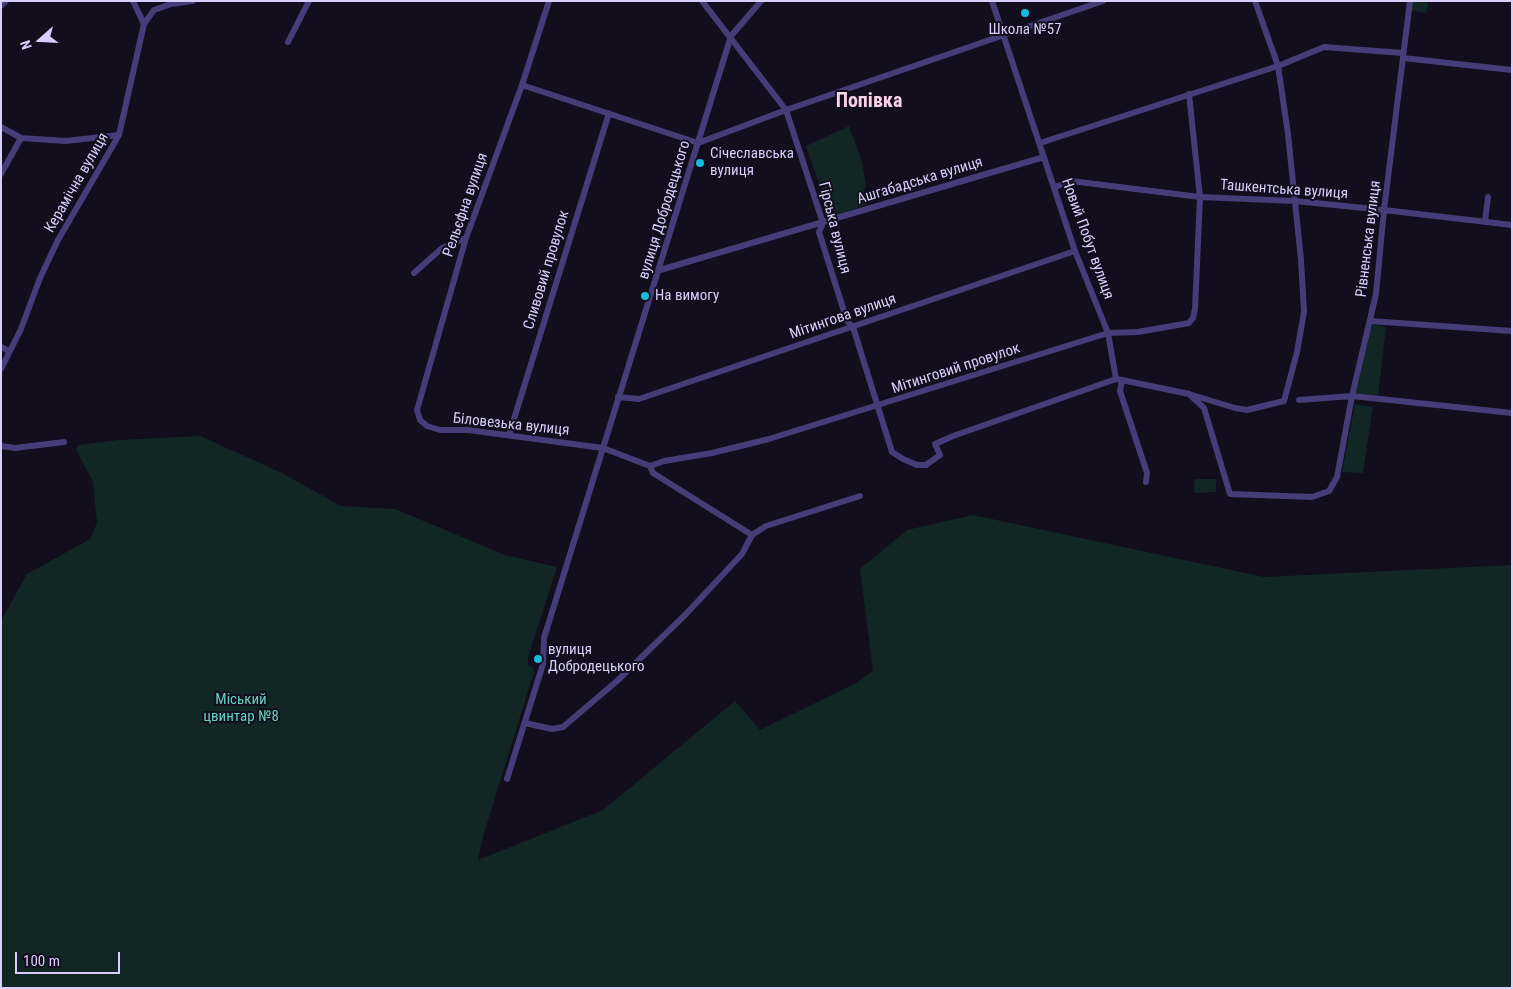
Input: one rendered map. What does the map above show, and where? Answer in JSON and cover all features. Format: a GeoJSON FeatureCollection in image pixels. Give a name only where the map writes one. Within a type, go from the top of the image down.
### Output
{"type":"FeatureCollection","features":[{"type":"Feature","properties":{"kind":"street"},"geometry":{"type":"LineString","coordinates":[[1,6],[6,1]]}},
{"type":"Feature","properties":{"kind":"street"},"geometry":{"type":"LineString","coordinates":[[133,1],[144,24],[154,10],[171,4],[193,1]]}},
{"type":"Feature","properties":{"kind":"street"},"geometry":{"type":"LineString","coordinates":[[288,42],[309,1]]}},
{"type":"Feature","properties":{"kind":"street","name":"Рельєфна вулиця"},"geometry":{"type":"LineString","coordinates":[[420,420],[418,410],[420,398],[466,238],[522,85],[549,1]]}},
{"type":"Feature","properties":{"kind":"street","name":"Гірська вулиця"},"geometry":{"type":"LineString","coordinates":[[702,1],[731,36],[786,110],[823,223],[819,232],[847,321],[853,327],[892,452],[903,460],[917,465],[926,465],[940,455],[936,444],[954,436],[1119,380]]}},
{"type":"Feature","properties":{"kind":"street","name":"вулиця Добродецького"},"geometry":{"type":"LineString","coordinates":[[507,779],[543,664],[544,638],[618,397],[660,270],[731,36],[761,1]]}},
{"type":"Feature","properties":{"kind":"street","name":"Новий Побут вулиця"},"geometry":{"type":"LineString","coordinates":[[992,1],[1076,251],[1108,334],[1120,391],[1147,473],[1146,482]]}},
{"type":"Feature","properties":{"kind":"street"},"geometry":{"type":"LineString","coordinates":[[522,85],[698,143],[786,110],[1103,1]]}},
{"type":"Feature","properties":{"kind":"street"},"geometry":{"type":"LineString","coordinates":[[1119,380],[1189,394],[1247,410],[1284,401],[1297,352],[1304,312],[1295,201],[1278,66],[1255,1]]}},
{"type":"Feature","properties":{"kind":"street","name":"Рівненська вулиця"},"geometry":{"type":"LineString","coordinates":[[1189,394],[1204,408],[1230,494],[1312,498],[1329,491],[1337,477],[1352,396],[1376,294],[1384,210],[1410,1]]}},
{"type":"Feature","properties":{"kind":"street","name":"Керамічна вулиця"},"geometry":{"type":"LineString","coordinates":[[1,369],[21,329],[40,278],[58,240],[119,135],[144,24]]}},
{"type":"Feature","properties":{"kind":"street"},"geometry":{"type":"LineString","coordinates":[[1040,143],[1278,66],[1324,46],[1512,70]]}},
{"type":"Feature","properties":{"kind":"street"},"geometry":{"type":"LineString","coordinates":[[1189,94],[1200,197]]}},
{"type":"Feature","properties":{"kind":"street","name":"Сливовий провулок"},"geometry":{"type":"LineString","coordinates":[[509,435],[609,113]]}},
{"type":"Feature","properties":{"kind":"street"},"geometry":{"type":"LineString","coordinates":[[1,127],[21,138],[66,141],[119,135]]}},
{"type":"Feature","properties":{"kind":"street"},"geometry":{"type":"LineString","coordinates":[[1,174],[21,138]]}},
{"type":"Feature","properties":{"kind":"street","name":"Ашгабадська вулиця"},"geometry":{"type":"LineString","coordinates":[[660,270],[1044,157]]}},
{"type":"Feature","properties":{"kind":"street","name":"Ташкентська вулиця"},"geometry":{"type":"LineString","coordinates":[[1055,187],[1071,181],[1200,197],[1295,201],[1512,225]]}},
{"type":"Feature","properties":{"kind":"street","name":"Мітинговий провулок"},"geometry":{"type":"LineString","coordinates":[[650,466],[671,459],[712,453],[769,439],[1108,334],[1138,332],[1189,323],[1193,318],[1200,197]]}},
{"type":"Feature","properties":{"kind":"street"},"geometry":{"type":"LineString","coordinates":[[1485,222],[1488,197]]}},
{"type":"Feature","properties":{"kind":"street"},"geometry":{"type":"LineString","coordinates":[[414,273],[442,248],[466,238]]}},
{"type":"Feature","properties":{"kind":"street","name":"Мітингова вулиця"},"geometry":{"type":"LineString","coordinates":[[618,397],[639,399],[1076,251]]}},
{"type":"Feature","properties":{"kind":"street"},"geometry":{"type":"LineString","coordinates":[[1370,321],[1512,331]]}},
{"type":"Feature","properties":{"kind":"street"},"geometry":{"type":"LineString","coordinates":[[1,347],[8,352]]}},
{"type":"Feature","properties":{"kind":"street"},"geometry":{"type":"LineString","coordinates":[[1299,400],[1352,396],[1512,413]]}},
{"type":"Feature","properties":{"kind":"street","name":"Біловезька вулиця"},"geometry":{"type":"LineString","coordinates":[[420,420],[427,426],[440,430],[468,430],[603,448],[650,466]]}},
{"type":"Feature","properties":{"kind":"street"},"geometry":{"type":"LineString","coordinates":[[1,446],[15,448],[64,442]]}},
{"type":"Feature","properties":{"kind":"street"},"geometry":{"type":"LineString","coordinates":[[650,466],[653,473],[752,535]]}},
{"type":"Feature","properties":{"kind":"street"},"geometry":{"type":"LineString","coordinates":[[525,723],[552,729],[563,727],[617,681],[686,614],[742,554],[752,535],[766,526],[860,496]]}},
{"type":"Feature","properties":{"kind":"green space"},"geometry":{"type":"Polygon","coordinates":[[[1412,1],[1428,1],[1427,13],[1411,11],[1412,1]]]}},
{"type":"Feature","properties":{"kind":"green space"},"geometry":{"type":"Polygon","coordinates":[[[849,126],[862,161],[866,187],[863,189],[868,204],[835,216],[830,214],[806,146],[849,126]]]}},
{"type":"Feature","properties":{"kind":"green space"},"geometry":{"type":"Polygon","coordinates":[[[1372,324],[1386,327],[1378,396],[1356,393],[1372,324]]]}},
{"type":"Feature","properties":{"kind":"green space"},"geometry":{"type":"Polygon","coordinates":[[[1355,404],[1373,407],[1363,473],[1342,472],[1355,404]]]}},
{"type":"Feature","properties":{"kind":"green space","name":"Міський цвинтар №8"},"geometry":{"type":"Polygon","coordinates":[[[200,436],[282,473],[341,506],[395,509],[505,555],[557,567],[528,657],[528,665],[533,667],[534,672],[484,833],[478,860],[603,810],[735,701],[760,730],[856,683],[873,671],[860,569],[907,530],[973,515],[1264,577],[1512,565],[1512,988],[1,988],[1,621],[27,574],[90,539],[97,523],[93,482],[76,449],[79,445],[119,440],[200,436]]]}},
{"type":"Feature","properties":{"kind":"green space"},"geometry":{"type":"Polygon","coordinates":[[[1194,479],[1216,479],[1216,492],[1195,493],[1194,479]]]}},
{"type":"Feature","properties":{"kind":"place","name":"Школа №57"},"geometry":{"type":"Point","coordinates":[1025,13]}},
{"type":"Feature","properties":{"kind":"place","name":"Січеславська вулиця"},"geometry":{"type":"Point","coordinates":[700,163]}},
{"type":"Feature","properties":{"kind":"place","name":"На вимогу"},"geometry":{"type":"Point","coordinates":[645,296]}},
{"type":"Feature","properties":{"kind":"place","name":"вулиця Добродецького"},"geometry":{"type":"Point","coordinates":[538,659]}},
{"type":"Feature","properties":{"kind":"district","name":"Попівка"},"geometry":{"type":"Point","coordinates":[869,102]}}]}
